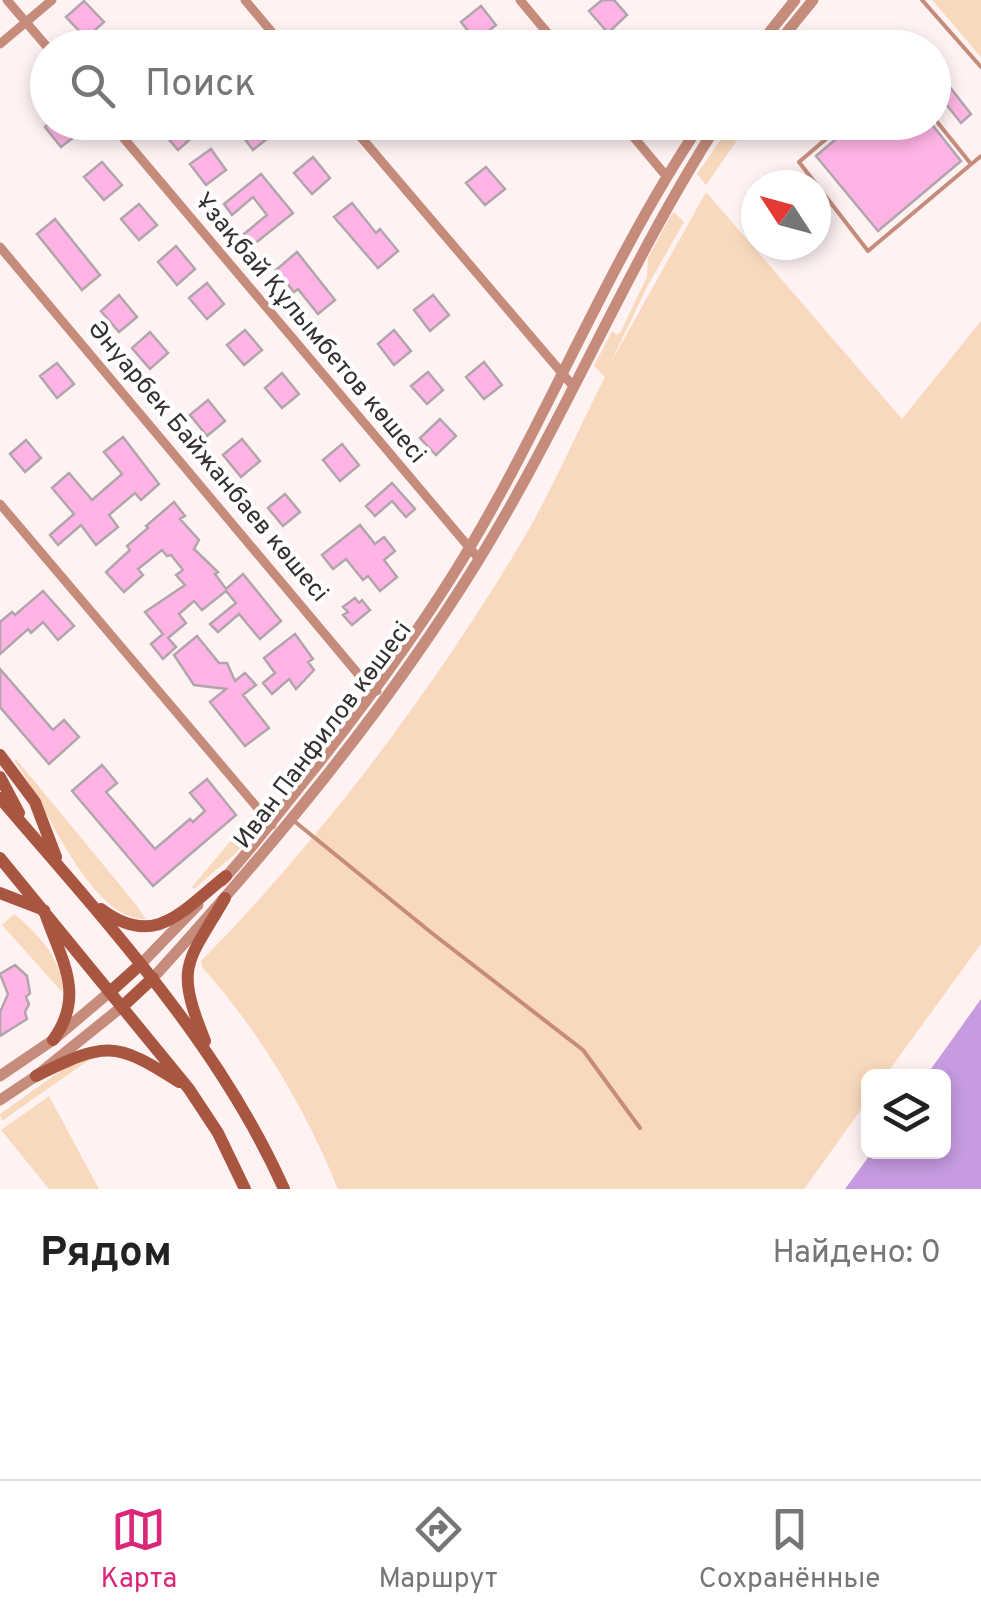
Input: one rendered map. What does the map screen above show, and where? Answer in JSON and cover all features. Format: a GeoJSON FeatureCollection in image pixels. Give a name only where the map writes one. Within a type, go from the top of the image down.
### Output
{"type":"FeatureCollection","features":[{"type":"Feature","properties":{"kind":"main road"},"geometry":{"type":"LineString","coordinates":[[0,756],[34,802],[60,869]]}},
{"type":"Feature","properties":{"kind":"main road"},"geometry":{"type":"LineString","coordinates":[[0,778],[30,833]]}},
{"type":"Feature","properties":{"kind":"main road"},"geometry":{"type":"LineString","coordinates":[[0,798],[153,978],[240,1105],[284,1189]]}},
{"type":"Feature","properties":{"kind":"main road"},"geometry":{"type":"LineString","coordinates":[[0,858],[189,1089],[218,1133],[245,1189]]}},
{"type":"Feature","properties":{"kind":"main road"},"geometry":{"type":"LineString","coordinates":[[82,896],[130,927],[155,928],[226,876]]}},
{"type":"Feature","properties":{"kind":"main road"},"geometry":{"type":"LineString","coordinates":[[0,894],[44,910]]}},
{"type":"Feature","properties":{"kind":"main road"},"geometry":{"type":"LineString","coordinates":[[213,1062],[191,1007],[187,973],[189,957],[225,898]]}},
{"type":"Feature","properties":{"kind":"main road"},"geometry":{"type":"LineString","coordinates":[[44,910],[69,982],[71,1004],[65,1023],[53,1040]]}},
{"type":"Feature","properties":{"kind":"main road","name":"Иван Панфилов көшесі"},"geometry":{"type":"LineString","coordinates":[[111,990],[141,964]]}},
{"type":"Feature","properties":{"kind":"main road","name":"Иван Панфилов көшесі"},"geometry":{"type":"LineString","coordinates":[[124,1005],[153,978]]}},
{"type":"Feature","properties":{"kind":"main road"},"geometry":{"type":"LineString","coordinates":[[36,1076],[91,1052],[113,1049],[138,1056],[189,1089]]}},
{"type":"Feature","properties":{"kind":"street"},"geometry":{"type":"LineString","coordinates":[[7,0],[33,30]]}},
{"type":"Feature","properties":{"kind":"street"},"geometry":{"type":"LineString","coordinates":[[0,44],[52,0]]}},
{"type":"Feature","properties":{"kind":"street"},"geometry":{"type":"LineString","coordinates":[[245,0],[270,30]]}},
{"type":"Feature","properties":{"kind":"street"},"geometry":{"type":"LineString","coordinates":[[520,0],[545,30]]}},
{"type":"Feature","properties":{"kind":"street"},"geometry":{"type":"LineString","coordinates":[[771,30],[791,5],[813,0]]}},
{"type":"Feature","properties":{"kind":"street"},"geometry":{"type":"LineString","coordinates":[[781,30],[791,5]]}},
{"type":"Feature","properties":{"kind":"street","name":"Ұзақбай Құлымбетов көшесі"},"geometry":{"type":"LineString","coordinates":[[125,140],[479,559]]}},
{"type":"Feature","properties":{"kind":"street"},"geometry":{"type":"LineString","coordinates":[[363,140],[568,381]]}},
{"type":"Feature","properties":{"kind":"street"},"geometry":{"type":"LineString","coordinates":[[636,140],[666,177]]}},
{"type":"Feature","properties":{"kind":"street","name":"Иван Панфилов көшесі"},"geometry":{"type":"LineString","coordinates":[[153,978],[292,820],[386,699],[479,559],[666,177],[690,140]]}},
{"type":"Feature","properties":{"kind":"street","name":"Иван Панфилов көшесі"},"geometry":{"type":"LineString","coordinates":[[141,964],[226,876],[376,690],[470,548],[707,140]]}},
{"type":"Feature","properties":{"kind":"street","name":"Әнуарбек Байжанбаев көшесі"},"geometry":{"type":"LineString","coordinates":[[0,247],[359,675],[386,699]]}},
{"type":"Feature","properties":{"kind":"street"},"geometry":{"type":"LineString","coordinates":[[0,504],[281,834]]}},
{"type":"Feature","properties":{"kind":"street","name":"Иван Панфилов көшесі"},"geometry":{"type":"LineString","coordinates":[[0,1076],[53,1040],[111,990]]}},
{"type":"Feature","properties":{"kind":"street","name":"Иван Панфилов көшесі"},"geometry":{"type":"LineString","coordinates":[[0,1100],[124,1005]]}},
{"type":"Feature","properties":{"kind":"lane"},"geometry":{"type":"LineString","coordinates":[[922,0],[948,30]]}},
{"type":"Feature","properties":{"kind":"lane"},"geometry":{"type":"LineString","coordinates":[[951,33],[981,67]]}},
{"type":"Feature","properties":{"kind":"lane"},"geometry":{"type":"LineString","coordinates":[[951,139],[972,164]]}},
{"type":"Feature","properties":{"kind":"lane"},"geometry":{"type":"LineString","coordinates":[[825,140],[799,162],[868,251],[981,156]]}},
{"type":"Feature","properties":{"kind":"lane"},"geometry":{"type":"LineString","coordinates":[[292,820],[584,1050],[640,1128]]}},
{"type":"Feature","properties":{"kind":"shaded area"},"geometry":{"type":"Polygon","coordinates":[[[932,0],[981,0],[981,57],[932,0]]]}},
{"type":"Feature","properties":{"kind":"shaded area"},"geometry":{"type":"Polygon","coordinates":[[[720,140],[737,140],[706,185],[697,174],[720,140]]]}},
{"type":"Feature","properties":{"kind":"shaded area"},"geometry":{"type":"Polygon","coordinates":[[[706,192],[741,233],[741,260],[765,260],[902,419],[981,321],[981,944],[890,1069],[861,1069],[861,1110],[804,1189],[338,1189],[279,1072],[201,961],[330,817],[408,714],[481,607],[539,510],[605,377],[594,366],[612,331],[617,335],[621,331],[647,277],[648,258],[674,212],[684,222],[610,364],[706,192]]]}},
{"type":"Feature","properties":{"kind":"shaded area"},"geometry":{"type":"Polygon","coordinates":[[[16,759],[146,919],[125,914],[106,901],[88,880],[16,759]]]}},
{"type":"Feature","properties":{"kind":"shaded area"},"geometry":{"type":"Polygon","coordinates":[[[253,814],[260,826],[194,889],[192,887],[253,814]]]}},
{"type":"Feature","properties":{"kind":"shaded area"},"geometry":{"type":"Polygon","coordinates":[[[14,914],[54,959],[62,992],[2,925],[14,914]]]}},
{"type":"Feature","properties":{"kind":"shaded area"},"geometry":{"type":"Polygon","coordinates":[[[981,999],[981,1189],[845,1189],[867,1159],[951,1159],[951,1069],[931,1069],[981,999]]]}},
{"type":"Feature","properties":{"kind":"shaded area"},"geometry":{"type":"Polygon","coordinates":[[[93,1057],[2,1121],[0,1114],[73,1062],[93,1057]]]}},
{"type":"Feature","properties":{"kind":"shaded area"},"geometry":{"type":"Polygon","coordinates":[[[49,1096],[99,1189],[49,1189],[1,1130],[49,1096]]]}},
{"type":"Feature","properties":{"kind":"building"},"geometry":{"type":"Polygon","coordinates":[[[602,0],[614,0],[627,15],[611,30],[605,30],[589,11],[602,0]]]}},
{"type":"Feature","properties":{"kind":"building"},"geometry":{"type":"Polygon","coordinates":[[[84,1],[104,22],[95,30],[78,30],[66,17],[84,1]]]}},
{"type":"Feature","properties":{"kind":"building"},"geometry":{"type":"Polygon","coordinates":[[[481,6],[496,25],[490,30],[467,30],[461,22],[481,6]]]}},
{"type":"Feature","properties":{"kind":"building"},"geometry":{"type":"Polygon","coordinates":[[[951,89],[971,114],[961,123],[951,110],[951,89]]]}},
{"type":"Feature","properties":{"kind":"building"},"geometry":{"type":"Polygon","coordinates":[[[169,140],[189,140],[178,150],[169,140]]]}},
{"type":"Feature","properties":{"kind":"building"},"geometry":{"type":"Polygon","coordinates":[[[246,140],[266,140],[253,150],[246,140]]]}},
{"type":"Feature","properties":{"kind":"building"},"geometry":{"type":"Polygon","coordinates":[[[835,140],[944,140],[961,161],[878,231],[816,156],[835,140]]]}},
{"type":"Feature","properties":{"kind":"building"},"geometry":{"type":"Polygon","coordinates":[[[211,149],[226,170],[206,185],[190,164],[211,149]]]}},
{"type":"Feature","properties":{"kind":"building"},"geometry":{"type":"Polygon","coordinates":[[[313,157],[330,178],[312,194],[294,173],[313,157]]]}},
{"type":"Feature","properties":{"kind":"building"},"geometry":{"type":"Polygon","coordinates":[[[102,162],[122,185],[104,200],[84,177],[102,162]]]}},
{"type":"Feature","properties":{"kind":"building"},"geometry":{"type":"Polygon","coordinates":[[[486,167],[505,189],[485,205],[466,183],[486,167]]]}},
{"type":"Feature","properties":{"kind":"building"},"geometry":{"type":"Polygon","coordinates":[[[261,174],[293,213],[253,245],[244,234],[267,215],[253,197],[232,215],[224,204],[261,174]]]}},
{"type":"Feature","properties":{"kind":"building"},"geometry":{"type":"Polygon","coordinates":[[[352,203],[376,233],[380,229],[398,251],[378,268],[334,217],[352,203]]]}},
{"type":"Feature","properties":{"kind":"building"},"geometry":{"type":"Polygon","coordinates":[[[139,204],[157,225],[139,240],[121,219],[139,204]]]}},
{"type":"Feature","properties":{"kind":"building"},"geometry":{"type":"Polygon","coordinates":[[[55,219],[100,275],[82,290],[37,234],[55,219]]]}},
{"type":"Feature","properties":{"kind":"building"},"geometry":{"type":"Polygon","coordinates":[[[176,246],[195,269],[177,285],[158,262],[176,246]]]}},
{"type":"Feature","properties":{"kind":"building"},"geometry":{"type":"Polygon","coordinates":[[[297,252],[335,300],[318,314],[276,270],[297,252]]]}},
{"type":"Feature","properties":{"kind":"building"},"geometry":{"type":"Polygon","coordinates":[[[207,283],[224,304],[207,319],[189,298],[207,283]]]}},
{"type":"Feature","properties":{"kind":"building"},"geometry":{"type":"Polygon","coordinates":[[[119,295],[137,317],[119,332],[101,311],[119,295]]]}},
{"type":"Feature","properties":{"kind":"building"},"geometry":{"type":"Polygon","coordinates":[[[433,295],[449,315],[430,331],[414,310],[433,295]]]}},
{"type":"Feature","properties":{"kind":"building"},"geometry":{"type":"Polygon","coordinates":[[[245,330],[262,350],[244,365],[227,345],[245,330]]]}},
{"type":"Feature","properties":{"kind":"building"},"geometry":{"type":"Polygon","coordinates":[[[394,330],[411,351],[394,365],[378,344],[394,330]]]}},
{"type":"Feature","properties":{"kind":"building"},"geometry":{"type":"Polygon","coordinates":[[[150,332],[168,353],[150,369],[132,348],[150,332]]]}},
{"type":"Feature","properties":{"kind":"building"},"geometry":{"type":"Polygon","coordinates":[[[484,362],[502,385],[484,399],[466,377],[484,362]]]}},
{"type":"Feature","properties":{"kind":"building"},"geometry":{"type":"Polygon","coordinates":[[[57,363],[74,384],[57,398],[40,376],[57,363]]]}},
{"type":"Feature","properties":{"kind":"building"},"geometry":{"type":"Polygon","coordinates":[[[428,372],[443,390],[427,404],[411,386],[428,372]]]}},
{"type":"Feature","properties":{"kind":"building"},"geometry":{"type":"Polygon","coordinates":[[[282,373],[299,394],[282,408],[265,388],[282,373]]]}},
{"type":"Feature","properties":{"kind":"building"},"geometry":{"type":"Polygon","coordinates":[[[208,400],[225,421],[207,436],[190,415],[208,400]]]}},
{"type":"Feature","properties":{"kind":"building"},"geometry":{"type":"Polygon","coordinates":[[[440,419],[456,436],[436,455],[420,438],[440,419]]]}},
{"type":"Feature","properties":{"kind":"building"},"geometry":{"type":"Polygon","coordinates":[[[123,437],[159,484],[141,500],[135,493],[109,515],[118,527],[96,545],[81,525],[58,545],[50,535],[74,514],[52,488],[69,473],[92,500],[122,474],[104,452],[123,437]]]}},
{"type":"Feature","properties":{"kind":"building"},"geometry":{"type":"Polygon","coordinates":[[[242,439],[260,461],[241,477],[223,455],[242,439]]]}},
{"type":"Feature","properties":{"kind":"building"},"geometry":{"type":"Polygon","coordinates":[[[26,440],[41,458],[25,472],[10,454],[26,440]]]}},
{"type":"Feature","properties":{"kind":"building"},"geometry":{"type":"Polygon","coordinates":[[[342,444],[359,465],[340,481],[323,460],[342,444]]]}},
{"type":"Feature","properties":{"kind":"building"},"geometry":{"type":"Polygon","coordinates":[[[392,483],[415,509],[406,517],[392,501],[375,516],[366,506],[392,483]]]}},
{"type":"Feature","properties":{"kind":"building"},"geometry":{"type":"Polygon","coordinates":[[[285,494],[300,512],[283,526],[268,508],[285,494]]]}},
{"type":"Feature","properties":{"kind":"building"},"geometry":{"type":"Polygon","coordinates":[[[174,502],[185,516],[180,519],[199,540],[194,549],[218,572],[215,574],[226,589],[243,574],[281,621],[260,639],[239,614],[218,632],[210,624],[236,603],[226,591],[202,610],[194,601],[179,614],[186,623],[168,638],[176,647],[163,659],[151,644],[163,634],[145,612],[185,585],[176,575],[183,570],[162,550],[138,569],[143,575],[124,592],[106,572],[130,550],[127,546],[146,526],[174,502]]]}},
{"type":"Feature","properties":{"kind":"building"},"geometry":{"type":"Polygon","coordinates":[[[360,525],[375,544],[384,537],[395,551],[384,560],[397,577],[380,591],[368,576],[363,580],[346,559],[333,569],[322,555],[360,525]]]}},
{"type":"Feature","properties":{"kind":"building"},"geometry":{"type":"Polygon","coordinates":[[[43,591],[74,626],[58,640],[43,622],[31,633],[28,629],[0,654],[0,622],[12,612],[15,615],[43,591]]]}},
{"type":"Feature","properties":{"kind":"building"},"geometry":{"type":"Polygon","coordinates":[[[355,598],[370,610],[352,625],[343,615],[348,612],[343,607],[355,598]]]}},
{"type":"Feature","properties":{"kind":"building"},"geometry":{"type":"Polygon","coordinates":[[[295,634],[313,659],[308,662],[314,670],[296,689],[289,679],[272,694],[263,683],[275,673],[264,658],[295,634]]]}},
{"type":"Feature","properties":{"kind":"building"},"geometry":{"type":"Polygon","coordinates":[[[197,636],[219,663],[227,663],[235,681],[245,673],[256,685],[243,695],[269,728],[245,746],[210,702],[226,689],[194,685],[174,655],[197,636]]]}},
{"type":"Feature","properties":{"kind":"building"},"geometry":{"type":"Polygon","coordinates":[[[0,669],[53,730],[64,720],[79,737],[49,764],[0,707],[0,669]]]}},
{"type":"Feature","properties":{"kind":"building"},"geometry":{"type":"Polygon","coordinates":[[[102,765],[117,783],[106,792],[155,849],[205,811],[190,793],[207,779],[236,815],[153,886],[72,791],[102,765]]]}},
{"type":"Feature","properties":{"kind":"building"},"geometry":{"type":"Polygon","coordinates":[[[15,965],[27,976],[27,1019],[0,1036],[0,1012],[8,994],[0,974],[15,965]]]}}]}
